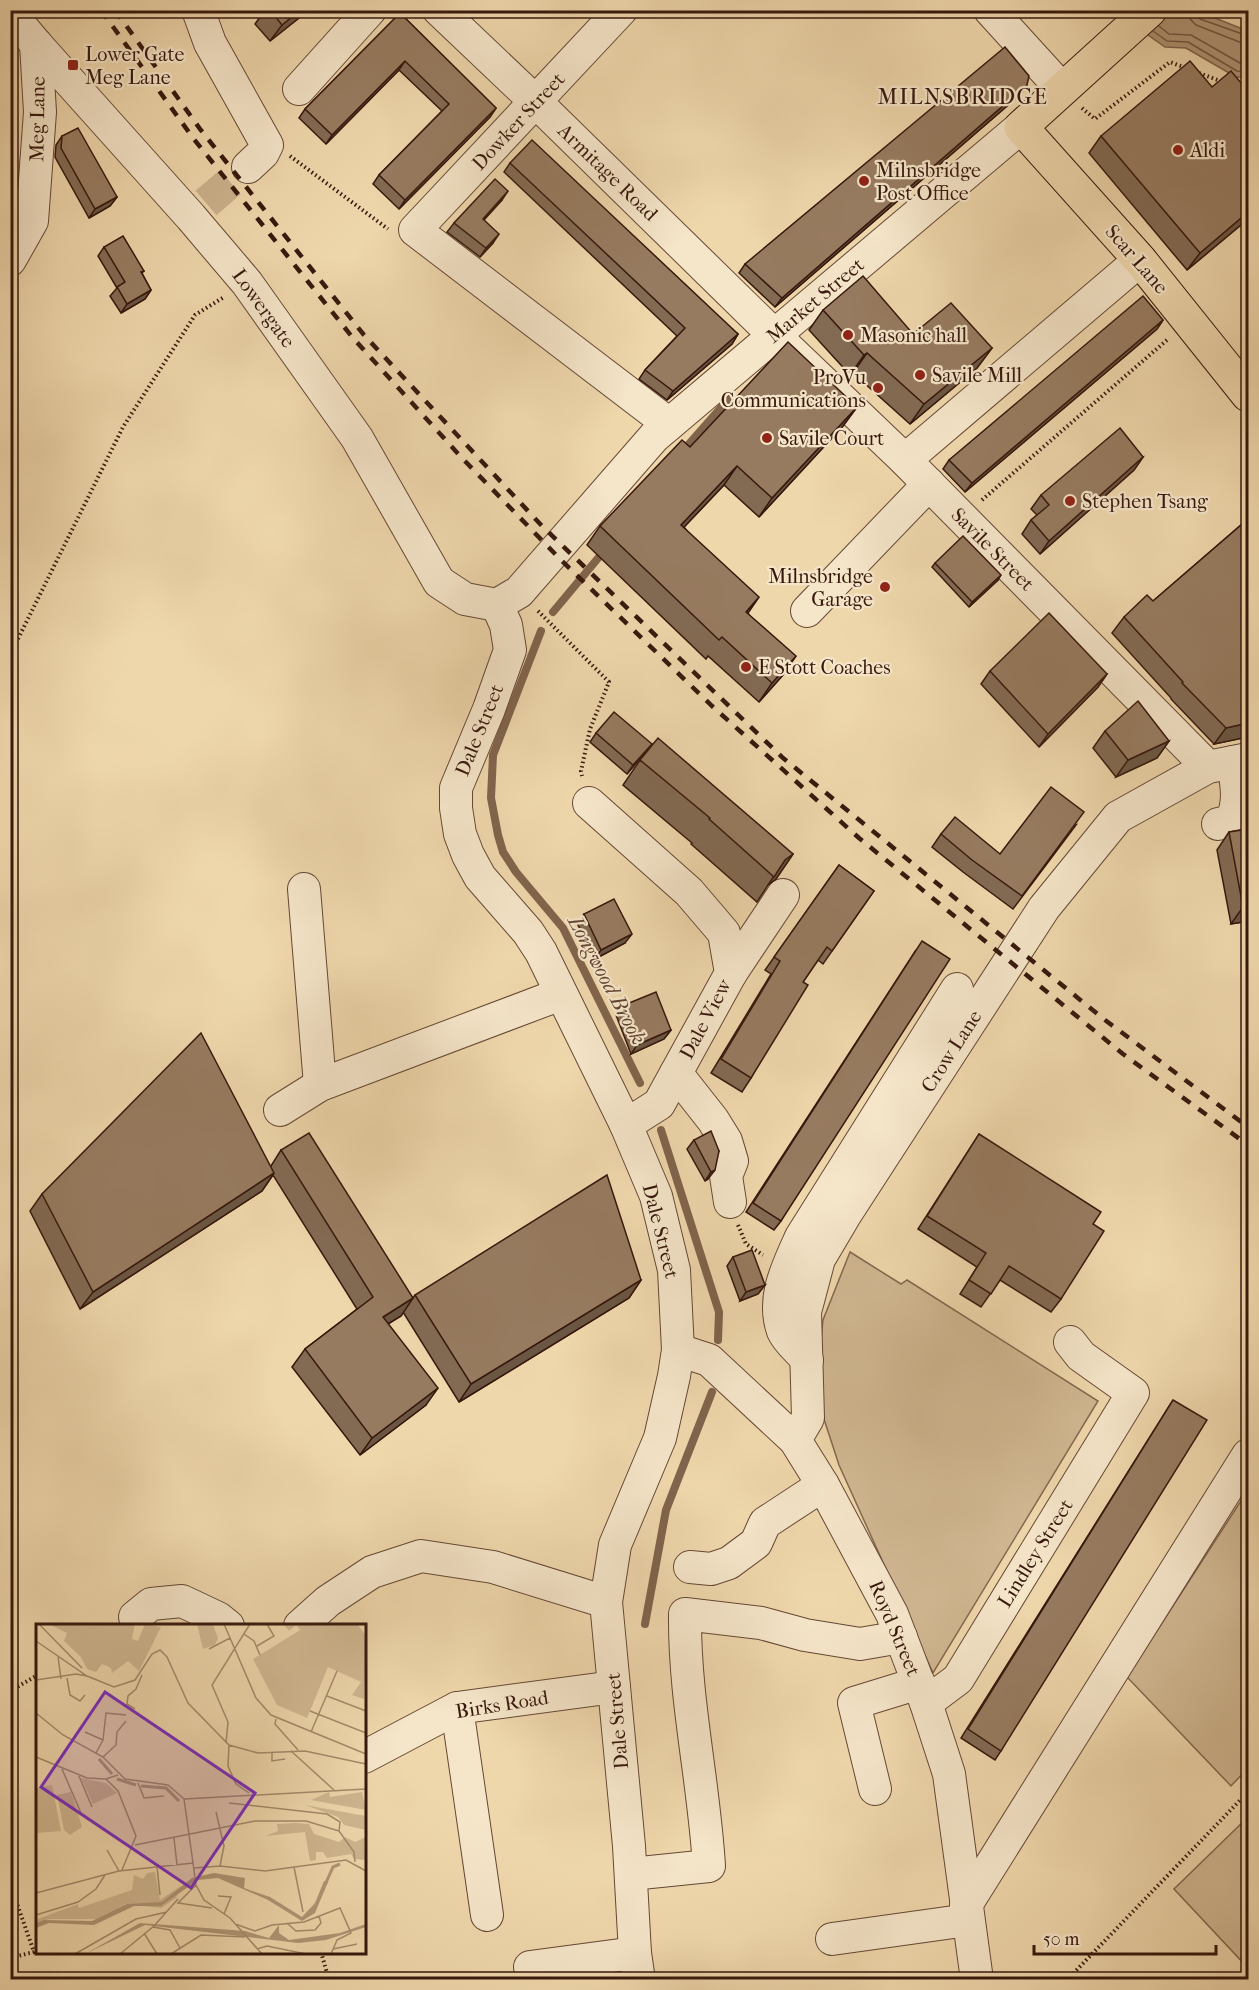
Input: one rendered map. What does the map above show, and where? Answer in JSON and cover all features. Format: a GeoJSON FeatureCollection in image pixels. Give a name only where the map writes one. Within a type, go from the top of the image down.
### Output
{"type":"FeatureCollection","features":[{"type":"Feature","properties":{"kind":"main road","name":"Market Street"},"geometry":{"type":"LineString","coordinates":[[1021,127],[1140,19]]}},
{"type":"Feature","properties":{"kind":"main road","name":"Scar Lane"},"geometry":{"type":"LineString","coordinates":[[1021,127],[1140,260],[1248,395]]}},
{"type":"Feature","properties":{"kind":"street"},"geometry":{"type":"LineString","coordinates":[[198,10],[210,43],[267,145],[263,153],[248,167]]}},
{"type":"Feature","properties":{"kind":"street"},"geometry":{"type":"LineString","coordinates":[[299,89],[370,10]]}},
{"type":"Feature","properties":{"kind":"street","name":"Armitage Road"},"geometry":{"type":"LineString","coordinates":[[439,10],[774,335]]}},
{"type":"Feature","properties":{"kind":"street","name":"Dowker Street"},"geometry":{"type":"LineString","coordinates":[[621,10],[415,230],[669,424]]}},
{"type":"Feature","properties":{"kind":"street"},"geometry":{"type":"LineString","coordinates":[[990,10],[1062,89]]}},
{"type":"Feature","properties":{"kind":"street","name":"Lowergate"},"geometry":{"type":"LineString","coordinates":[[10,13],[36,44],[199,210],[247,283],[357,438],[439,582],[465,598],[508,598]]}},
{"type":"Feature","properties":{"kind":"street","name":"Meg Lane"},"geometry":{"type":"LineString","coordinates":[[10,260],[32,221],[40,112],[36,44]]}},
{"type":"Feature","properties":{"kind":"street","name":"Market Street"},"geometry":{"type":"LineString","coordinates":[[508,598],[654,437],[1021,127]]}},
{"type":"Feature","properties":{"kind":"street"},"geometry":{"type":"LineString","coordinates":[[905,460],[1140,260]]}},
{"type":"Feature","properties":{"kind":"street","name":"Savile Street"},"geometry":{"type":"LineString","coordinates":[[774,335],[905,460],[961,518],[1230,763]]}},
{"type":"Feature","properties":{"kind":"street"},"geometry":{"type":"LineString","coordinates":[[807,611],[929,484]]}},
{"type":"Feature","properties":{"kind":"street","name":"Dale Street"},"geometry":{"type":"LineString","coordinates":[[508,598],[506,625],[510,650],[489,709],[456,788],[456,808],[464,844],[480,877],[528,932],[541,952],[626,1125],[656,1196],[674,1270],[678,1350],[660,1438],[615,1545],[606,1602],[631,1874],[637,1966]]}},
{"type":"Feature","properties":{"kind":"street"},"geometry":{"type":"LineString","coordinates":[[1218,824],[1231,821],[1236,812],[1237,798],[1230,763]]}},
{"type":"Feature","properties":{"kind":"street","name":"Crow Lane"},"geometry":{"type":"LineString","coordinates":[[795,1440],[808,1418],[806,1312],[819,1259],[845,1215],[1044,908],[1118,817],[1230,763]]}},
{"type":"Feature","properties":{"kind":"street","name":"Dale View"},"geometry":{"type":"LineString","coordinates":[[589,803],[688,892],[724,933],[731,973],[659,1104],[626,1125]]}},
{"type":"Feature","properties":{"kind":"street"},"geometry":{"type":"LineString","coordinates":[[304,889],[320,1085]]}},
{"type":"Feature","properties":{"kind":"street"},"geometry":{"type":"LineString","coordinates":[[731,973],[783,895]]}},
{"type":"Feature","properties":{"kind":"street"},"geometry":{"type":"LineString","coordinates":[[807,1360],[784,1333],[778,1308],[782,1284],[801,1236],[957,989]]}},
{"type":"Feature","properties":{"kind":"street"},"geometry":{"type":"LineString","coordinates":[[280,1110],[320,1085],[561,994]]}},
{"type":"Feature","properties":{"kind":"street"},"geometry":{"type":"LineString","coordinates":[[676,1073],[713,1120],[726,1141],[732,1161],[726,1176],[730,1202]]}},
{"type":"Feature","properties":{"kind":"street","name":"Lindley Street"},"geometry":{"type":"LineString","coordinates":[[875,1789],[854,1704],[922,1693],[957,1679],[1133,1393],[1081,1356],[1070,1342]]}},
{"type":"Feature","properties":{"kind":"street","name":"Royd Street"},"geometry":{"type":"LineString","coordinates":[[678,1350],[709,1360],[795,1440],[823,1485],[892,1614],[950,1774],[977,1980]]}},
{"type":"Feature","properties":{"kind":"street"},"geometry":{"type":"LineString","coordinates":[[832,1939],[967,1912],[1248,1455]]}},
{"type":"Feature","properties":{"kind":"street"},"geometry":{"type":"LineString","coordinates":[[690,1567],[711,1569],[729,1563],[756,1542],[765,1523],[823,1485]]}},
{"type":"Feature","properties":{"kind":"street"},"geometry":{"type":"LineString","coordinates":[[302,1624],[328,1601],[372,1572],[421,1556],[493,1567],[606,1602]]}},
{"type":"Feature","properties":{"kind":"street"},"geometry":{"type":"LineString","coordinates":[[135,1617],[151,1604],[182,1601],[226,1624]]}},
{"type":"Feature","properties":{"kind":"street"},"geometry":{"type":"LineString","coordinates":[[631,1874],[709,1866],[685,1650],[685,1614],[761,1623],[805,1635],[860,1644],[900,1636]]}},
{"type":"Feature","properties":{"kind":"street","name":"Birks Road"},"geometry":{"type":"LineString","coordinates":[[366,1756],[457,1708],[614,1688]]}},
{"type":"Feature","properties":{"kind":"street"},"geometry":{"type":"LineString","coordinates":[[457,1708],[487,1915]]}},
{"type":"Feature","properties":{"kind":"street"},"geometry":{"type":"LineString","coordinates":[[532,1980],[530,1966],[637,1966]]}},
{"type":"Feature","properties":{"kind":"path"},"geometry":{"type":"LineString","coordinates":[[1062,89],[1095,118],[1170,62],[1229,84]]}},
{"type":"Feature","properties":{"kind":"path"},"geometry":{"type":"LineString","coordinates":[[10,655],[123,427],[195,315]]}},
{"type":"Feature","properties":{"kind":"path"},"geometry":{"type":"LineString","coordinates":[[961,518],[1190,321]]}},
{"type":"Feature","properties":{"kind":"path"},"geometry":{"type":"LineString","coordinates":[[508,598],[609,682],[590,729],[581,771],[589,803]]}},
{"type":"Feature","properties":{"kind":"path"},"geometry":{"type":"LineString","coordinates":[[730,1202],[746,1244],[788,1270]]}},
{"type":"Feature","properties":{"kind":"path"},"geometry":{"type":"LineString","coordinates":[[10,1691],[36,1676]]}},
{"type":"Feature","properties":{"kind":"path"},"geometry":{"type":"LineString","coordinates":[[1067,1980],[1248,1792]]}},
{"type":"Feature","properties":{"kind":"path"},"geometry":{"type":"LineString","coordinates":[[10,1884],[34,1952],[10,1959]]}},
{"type":"Feature","properties":{"kind":"path"},"geometry":{"type":"LineString","coordinates":[[321,1954],[329,1980]]}},
{"type":"Feature","properties":{"kind":"shaded area"},"geometry":{"type":"Polygon","coordinates":[[[850,1252],[901,1284],[907,1280],[1098,1401],[933,1673],[839,1465],[823,1416],[818,1368],[823,1320],[850,1252]]]}},
{"type":"Feature","properties":{"kind":"shaded area"},"geometry":{"type":"Polygon","coordinates":[[[1248,1490],[1248,1768],[1231,1786],[1127,1677],[1248,1490]]]}},
{"type":"Feature","properties":{"kind":"shaded area"},"geometry":{"type":"Polygon","coordinates":[[[1248,1817],[1248,1968],[1174,1889],[1248,1817]]]}},
{"type":"Feature","properties":{"kind":"water"},"geometry":{"type":"Polygon","coordinates":[[[1114,11],[1197,11],[1248,31],[1248,78],[1236,77],[1186,48],[1165,47],[1114,11]]]}},
{"type":"Feature","properties":{"kind":"building"},"geometry":{"type":"Polygon","coordinates":[[[270,10],[300,10],[282,25],[270,10]]]}},
{"type":"Feature","properties":{"kind":"building"},"geometry":{"type":"Polygon","coordinates":[[[400,13],[496,108],[405,200],[379,175],[449,104],[405,61],[332,135],[305,109],[400,13]]]}},
{"type":"Feature","properties":{"kind":"building"},"geometry":{"type":"Polygon","coordinates":[[[1005,47],[1029,76],[1027,85],[782,298],[745,264],[1005,47]]]}},
{"type":"Feature","properties":{"kind":"building"},"geometry":{"type":"Polygon","coordinates":[[[1190,61],[1212,87],[1231,71],[1248,91],[1248,212],[1200,253],[1101,136],[1190,61]]]}},
{"type":"Feature","properties":{"kind":"building"},"geometry":{"type":"Polygon","coordinates":[[[78,128],[117,197],[95,209],[61,148],[62,136],[78,128]]]}},
{"type":"Feature","properties":{"kind":"building"},"geometry":{"type":"Polygon","coordinates":[[[532,140],[738,334],[673,391],[645,370],[685,328],[510,163],[532,140]]]}},
{"type":"Feature","properties":{"kind":"building"},"geometry":{"type":"Polygon","coordinates":[[[495,179],[508,191],[483,219],[499,234],[486,248],[454,223],[495,179]]]}},
{"type":"Feature","properties":{"kind":"building"},"geometry":{"type":"Polygon","coordinates":[[[123,236],[144,271],[141,272],[151,290],[127,304],[117,287],[125,282],[104,247],[123,236]]]}},
{"type":"Feature","properties":{"kind":"building"},"geometry":{"type":"Polygon","coordinates":[[[863,276],[913,334],[951,303],[992,348],[924,404],[867,353],[864,355],[823,310],[863,276]]]}},
{"type":"Feature","properties":{"kind":"building"},"geometry":{"type":"Polygon","coordinates":[[[1143,296],[1163,320],[972,483],[949,460],[1143,296]]]}},
{"type":"Feature","properties":{"kind":"building"},"geometry":{"type":"Polygon","coordinates":[[[788,342],[857,407],[772,498],[737,466],[681,525],[759,597],[746,612],[796,656],[772,683],[722,637],[719,640],[600,526],[682,440],[690,447],[788,342]]]}},
{"type":"Feature","properties":{"kind":"building","name":"Stephen Tsang"},"geometry":{"type":"Polygon","coordinates":[[[1120,428],[1143,457],[1049,541],[1031,520],[1049,505],[1041,495],[1120,428]]]}},
{"type":"Feature","properties":{"kind":"building"},"geometry":{"type":"Polygon","coordinates":[[[1248,519],[1248,723],[1226,728],[1182,683],[1124,617],[1147,595],[1153,601],[1248,519]]]}},
{"type":"Feature","properties":{"kind":"building"},"geometry":{"type":"Polygon","coordinates":[[[963,536],[1001,575],[972,602],[935,563],[963,536]]]}},
{"type":"Feature","properties":{"kind":"building"},"geometry":{"type":"Polygon","coordinates":[[[1049,613],[1107,674],[1048,734],[990,671],[1049,613]]]}},
{"type":"Feature","properties":{"kind":"building"},"geometry":{"type":"Polygon","coordinates":[[[1138,701],[1169,741],[1128,760],[1105,731],[1138,701]]]}},
{"type":"Feature","properties":{"kind":"building"},"geometry":{"type":"Polygon","coordinates":[[[614,712],[652,744],[633,765],[596,733],[614,712]]]}},
{"type":"Feature","properties":{"kind":"building"},"geometry":{"type":"Polygon","coordinates":[[[658,738],[793,854],[785,860],[774,877],[710,818],[640,760],[658,738]]]}},
{"type":"Feature","properties":{"kind":"building"},"geometry":{"type":"Polygon","coordinates":[[[1051,787],[1084,812],[1022,896],[972,860],[941,834],[955,817],[1000,854],[1051,787]]]}},
{"type":"Feature","properties":{"kind":"building"},"geometry":{"type":"Polygon","coordinates":[[[1248,829],[1248,905],[1243,907],[1229,832],[1248,829]]]}},
{"type":"Feature","properties":{"kind":"building"},"geometry":{"type":"Polygon","coordinates":[[[839,865],[874,891],[832,951],[827,947],[803,982],[808,985],[751,1078],[721,1059],[780,961],[774,957],[839,865]]]}},
{"type":"Feature","properties":{"kind":"building"},"geometry":{"type":"Polygon","coordinates":[[[614,899],[632,934],[601,950],[584,914],[614,899]]]}},
{"type":"Feature","properties":{"kind":"building"},"geometry":{"type":"Polygon","coordinates":[[[922,941],[950,959],[781,1221],[753,1203],[922,941]]]}},
{"type":"Feature","properties":{"kind":"building"},"geometry":{"type":"Polygon","coordinates":[[[656,992],[671,1030],[637,1045],[622,1006],[656,992]]]}},
{"type":"Feature","properties":{"kind":"building"},"geometry":{"type":"Polygon","coordinates":[[[201,1033],[274,1173],[93,1292],[42,1194],[201,1033]]]}},
{"type":"Feature","properties":{"kind":"building"},"geometry":{"type":"Polygon","coordinates":[[[711,1131],[719,1151],[715,1170],[711,1172],[694,1140],[711,1131]]]}},
{"type":"Feature","properties":{"kind":"building"},"geometry":{"type":"Polygon","coordinates":[[[309,1133],[413,1298],[383,1317],[438,1388],[372,1438],[305,1349],[373,1297],[281,1150],[309,1133]]]}},
{"type":"Feature","properties":{"kind":"building"},"geometry":{"type":"Polygon","coordinates":[[[979,1134],[1101,1212],[1093,1224],[1104,1231],[1061,1299],[1009,1266],[991,1294],[969,1280],[986,1253],[927,1216],[979,1134]]]}},
{"type":"Feature","properties":{"kind":"building"},"geometry":{"type":"Polygon","coordinates":[[[607,1175],[641,1280],[471,1384],[415,1295],[607,1175]]]}},
{"type":"Feature","properties":{"kind":"building"},"geometry":{"type":"Polygon","coordinates":[[[752,1250],[765,1285],[746,1292],[733,1257],[752,1250]]]}},
{"type":"Feature","properties":{"kind":"building"},"geometry":{"type":"Polygon","coordinates":[[[1173,1400],[1207,1420],[1001,1751],[968,1729],[1173,1400]]]}},
{"type":"Feature","properties":{"kind":"waterway"},"geometry":{"type":"LineString","coordinates":[[682,452],[727,401],[728,392]]}},
{"type":"Feature","properties":{"kind":"waterway","name":"Longwood Brook"},"geometry":{"type":"LineString","coordinates":[[553,612],[599,557]]}},
{"type":"Feature","properties":{"kind":"waterway","name":"Longwood Brook"},"geometry":{"type":"LineString","coordinates":[[541,631],[493,755],[491,798],[498,835],[503,852],[516,872],[563,928],[640,1083]]}},
{"type":"Feature","properties":{"kind":"waterway","name":"Longwood Brook"},"geometry":{"type":"LineString","coordinates":[[661,1130],[719,1312],[718,1340]]}},
{"type":"Feature","properties":{"kind":"waterway","name":"Longwood Brook"},"geometry":{"type":"LineString","coordinates":[[645,1624],[666,1510],[712,1392]]}},
{"type":"Feature","properties":{"kind":"tunnel"},"geometry":{"type":"LineString","coordinates":[[206,203],[248,167]]}},
{"type":"Feature","properties":{"kind":"railway"},"geometry":{"type":"LineString","coordinates":[[101,10],[193,138],[353,338],[462,458],[561,560],[712,706],[859,838],[1123,1054],[1248,1145]]}},
{"type":"Feature","properties":{"kind":"railway"},"geometry":{"type":"LineString","coordinates":[[115,10],[200,129],[364,335],[542,526],[783,758],[1105,1020],[1248,1127]]}},
{"type":"Feature","properties":{"kind":"place","name":"Lower Gate Meg Lane"},"geometry":{"type":"Point","coordinates":[73,65]}},
{"type":"Feature","properties":{"kind":"place","name":"Aldi"},"geometry":{"type":"Point","coordinates":[1178,150]}},
{"type":"Feature","properties":{"kind":"place","name":"Milnsbridge Post Office"},"geometry":{"type":"Point","coordinates":[864,181]}},
{"type":"Feature","properties":{"kind":"place","name":"Masonic hall"},"geometry":{"type":"Point","coordinates":[848,335]}},
{"type":"Feature","properties":{"kind":"place","name":"Savile Mill"},"geometry":{"type":"Point","coordinates":[920,375]}},
{"type":"Feature","properties":{"kind":"place","name":"ProVu Communications"},"geometry":{"type":"Point","coordinates":[878,388]}},
{"type":"Feature","properties":{"kind":"place","name":"Savile Court"},"geometry":{"type":"Point","coordinates":[767,438]}},
{"type":"Feature","properties":{"kind":"place","name":"Stephen Tsang"},"geometry":{"type":"Point","coordinates":[1070,501]}},
{"type":"Feature","properties":{"kind":"place","name":"Milnsbridge Garage"},"geometry":{"type":"Point","coordinates":[885,587]}},
{"type":"Feature","properties":{"kind":"place","name":"E Stott Coaches"},"geometry":{"type":"Point","coordinates":[746,667]}},
{"type":"Feature","properties":{"kind":"district","name":"MILNSBRIDGE"},"geometry":{"type":"Point","coordinates":[963,96]}}]}
